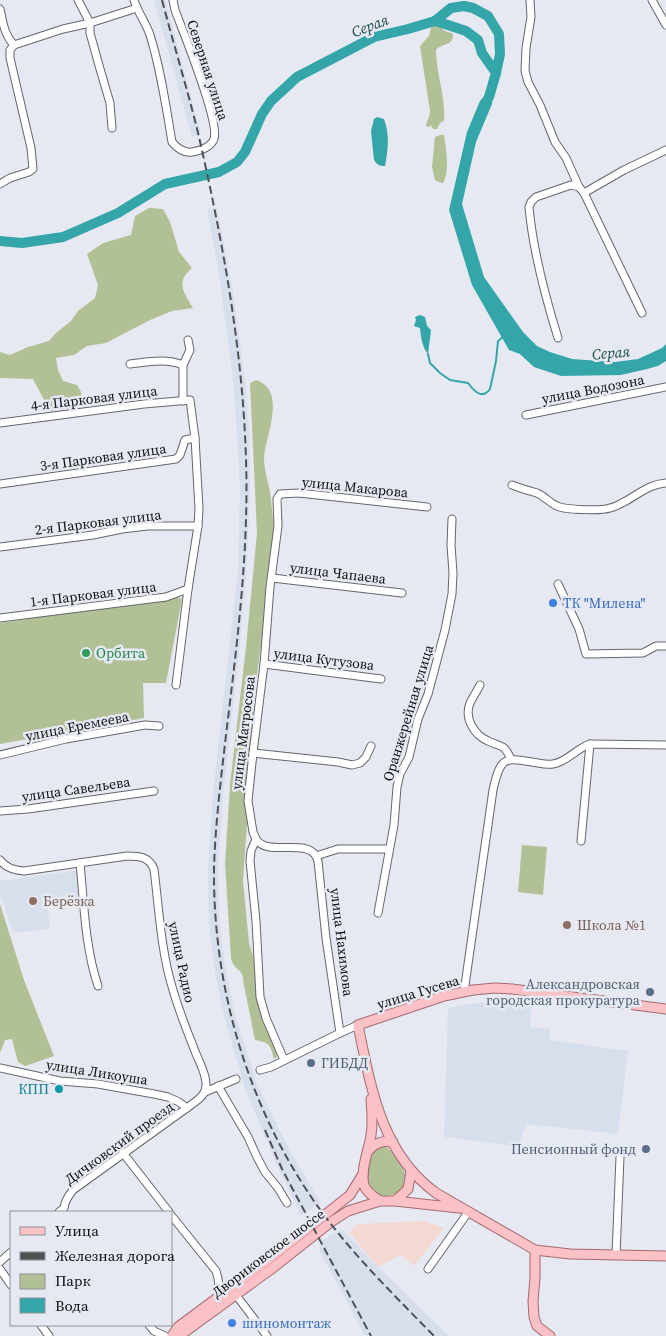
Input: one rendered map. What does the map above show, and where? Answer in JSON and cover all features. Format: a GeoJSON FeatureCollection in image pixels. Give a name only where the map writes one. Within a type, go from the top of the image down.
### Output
{"type":"FeatureCollection","features":[{"type":"Feature","properties":{"kind":"main road","name":"улица Гусева"},"geometry":{"type":"LineString","coordinates":[[358,1025],[444,996],[495,988],[512,988],[666,1009]]}},
{"type":"Feature","properties":{"kind":"main road"},"geometry":{"type":"LineString","coordinates":[[358,1025],[371,1086],[385,1129],[412,1171],[436,1193],[535,1250],[570,1254],[666,1256]]}},
{"type":"Feature","properties":{"kind":"main road"},"geometry":{"type":"LineString","coordinates":[[371,1086],[372,1118],[363,1174],[364,1186],[380,1201],[395,1201],[467,1210]]}},
{"type":"Feature","properties":{"kind":"main road"},"geometry":{"type":"LineString","coordinates":[[368,1151],[376,1143],[393,1142]]}},
{"type":"Feature","properties":{"kind":"main road"},"geometry":{"type":"LineString","coordinates":[[395,1201],[408,1189],[412,1171]]}},
{"type":"Feature","properties":{"kind":"main road"},"geometry":{"type":"LineString","coordinates":[[172,1336],[178,1328],[284,1248],[350,1195],[363,1174]]}},
{"type":"Feature","properties":{"kind":"main road","name":"Двориковское шоссе"},"geometry":{"type":"LineString","coordinates":[[177,1336],[274,1267],[331,1222],[348,1211],[380,1201]]}},
{"type":"Feature","properties":{"kind":"main road"},"geometry":{"type":"LineString","coordinates":[[535,1250],[534,1317],[537,1326],[550,1336]]}},
{"type":"Feature","properties":{"kind":"street"},"geometry":{"type":"LineString","coordinates":[[78,0],[90,24],[90,33],[110,103],[112,128]]}},
{"type":"Feature","properties":{"kind":"street"},"geometry":{"type":"LineString","coordinates":[[0,184],[10,178],[30,172],[32,169],[31,148],[10,58],[10,50],[14,45],[63,29],[90,24],[137,8],[134,0]]}},
{"type":"Feature","properties":{"kind":"street","name":"Северная улица"},"geometry":{"type":"LineString","coordinates":[[137,8],[150,35],[172,142],[177,148],[190,152],[209,146],[214,140],[215,129],[210,107],[173,0]]}},
{"type":"Feature","properties":{"kind":"street"},"geometry":{"type":"LineString","coordinates":[[530,0],[532,17],[526,48],[525,71],[528,82],[642,313]]}},
{"type":"Feature","properties":{"kind":"street"},"geometry":{"type":"LineString","coordinates":[[652,0],[666,25]]}},
{"type":"Feature","properties":{"kind":"street"},"geometry":{"type":"LineString","coordinates":[[0,9],[5,33],[14,45]]}},
{"type":"Feature","properties":{"kind":"street"},"geometry":{"type":"LineString","coordinates":[[584,194],[624,170],[666,150]]}},
{"type":"Feature","properties":{"kind":"street"},"geometry":{"type":"LineString","coordinates":[[558,338],[537,256],[529,207],[536,197],[571,185],[579,187]]}},
{"type":"Feature","properties":{"kind":"street"},"geometry":{"type":"LineString","coordinates":[[176,686],[199,509],[195,438],[187,400],[183,364],[190,350],[188,340]]}},
{"type":"Feature","properties":{"kind":"street"},"geometry":{"type":"LineString","coordinates":[[130,364],[158,361],[183,364]]}},
{"type":"Feature","properties":{"kind":"street","name":"улица Водозона"},"geometry":{"type":"LineString","coordinates":[[526,415],[666,387]]}},
{"type":"Feature","properties":{"kind":"street","name":"4-я Парковая улица"},"geometry":{"type":"LineString","coordinates":[[0,423],[187,400]]}},
{"type":"Feature","properties":{"kind":"street","name":"3-я Парковая улица"},"geometry":{"type":"LineString","coordinates":[[0,484],[176,460],[180,455],[185,440],[195,438]]}},
{"type":"Feature","properties":{"kind":"street"},"geometry":{"type":"LineString","coordinates":[[512,484],[538,494],[557,507],[601,510],[610,509],[644,489],[666,483]]}},
{"type":"Feature","properties":{"kind":"street","name":"улица Макарова"},"geometry":{"type":"LineString","coordinates":[[280,494],[299,493],[427,507]]}},
{"type":"Feature","properties":{"kind":"street","name":"улица Матросова"},"geometry":{"type":"LineString","coordinates":[[280,494],[277,498],[278,526],[248,800],[253,832],[256,839],[250,851],[250,861],[256,921],[260,997],[266,1018],[284,1060]]}},
{"type":"Feature","properties":{"kind":"street","name":"Оранжерейная улица"},"geometry":{"type":"LineString","coordinates":[[378,913],[394,825],[400,774],[409,757],[418,719],[428,694],[445,630],[452,594],[452,519]]}},
{"type":"Feature","properties":{"kind":"street","name":"2-я Парковая улица"},"geometry":{"type":"LineString","coordinates":[[0,547],[93,535],[122,528],[198,526]]}},
{"type":"Feature","properties":{"kind":"street","name":"улица Чапаева"},"geometry":{"type":"LineString","coordinates":[[272,578],[402,593]]}},
{"type":"Feature","properties":{"kind":"street"},"geometry":{"type":"LineString","coordinates":[[558,584],[579,629],[586,654],[643,652],[656,646],[666,646]]}},
{"type":"Feature","properties":{"kind":"street","name":"1-я Парковая улица"},"geometry":{"type":"LineString","coordinates":[[0,618],[166,597],[188,589]]}},
{"type":"Feature","properties":{"kind":"street","name":"улица Кутузова"},"geometry":{"type":"LineString","coordinates":[[264,664],[381,679]]}},
{"type":"Feature","properties":{"kind":"street"},"geometry":{"type":"LineString","coordinates":[[480,685],[470,704],[468,713],[471,725],[479,736],[506,748],[511,759]]}},
{"type":"Feature","properties":{"kind":"street","name":"улица Еремеева"},"geometry":{"type":"LineString","coordinates":[[0,755],[66,739],[145,725],[159,726]]}},
{"type":"Feature","properties":{"kind":"street"},"geometry":{"type":"LineString","coordinates":[[582,840],[590,744]]}},
{"type":"Feature","properties":{"kind":"street"},"geometry":{"type":"LineString","coordinates":[[464,992],[493,790],[497,772],[504,762],[511,759],[554,764],[562,761],[583,746],[590,744],[666,745]]}},
{"type":"Feature","properties":{"kind":"street"},"geometry":{"type":"LineString","coordinates":[[253,753],[352,765],[360,763],[366,757],[371,746]]}},
{"type":"Feature","properties":{"kind":"street","name":"улица Савельева"},"geometry":{"type":"LineString","coordinates":[[0,812],[154,791]]}},
{"type":"Feature","properties":{"kind":"street"},"geometry":{"type":"LineString","coordinates":[[256,839],[263,846],[308,849],[315,853],[316,856],[338,849],[389,849]]}},
{"type":"Feature","properties":{"kind":"street","name":"улица Радио"},"geometry":{"type":"LineString","coordinates":[[80,863],[127,856],[140,856],[146,858],[151,863],[154,869],[164,948],[172,988],[180,1014],[204,1073],[206,1085],[203,1095]]}},
{"type":"Feature","properties":{"kind":"street","name":"улица Нахимова"},"geometry":{"type":"LineString","coordinates":[[316,856],[340,1033]]}},
{"type":"Feature","properties":{"kind":"street"},"geometry":{"type":"LineString","coordinates":[[0,860],[8,867],[17,870],[80,863],[88,940],[92,966],[98,986]]}},
{"type":"Feature","properties":{"kind":"street"},"geometry":{"type":"LineString","coordinates":[[260,1070],[358,1025]]}},
{"type":"Feature","properties":{"kind":"street","name":"улица Ликоуша"},"geometry":{"type":"LineString","coordinates":[[0,1068],[60,1081],[98,1084],[154,1094],[168,1097],[187,1108]]}},
{"type":"Feature","properties":{"kind":"street","name":"Дичковский проезд"},"geometry":{"type":"LineString","coordinates":[[63,1211],[65,1202],[73,1190],[203,1095],[218,1086],[236,1079]]}},
{"type":"Feature","properties":{"kind":"street"},"geometry":{"type":"LineString","coordinates":[[218,1086],[261,1165],[287,1203]]}},
{"type":"Feature","properties":{"kind":"street"},"geometry":{"type":"LineString","coordinates":[[123,1153],[168,1211]]}},
{"type":"Feature","properties":{"kind":"street"},"geometry":{"type":"LineString","coordinates":[[616,1254],[620,1157]]}},
{"type":"Feature","properties":{"kind":"street"},"geometry":{"type":"LineString","coordinates":[[428,1269],[467,1210]]}},
{"type":"Feature","properties":{"kind":"street"},"geometry":{"type":"LineString","coordinates":[[172,1216],[216,1271],[220,1296]]}},
{"type":"Feature","properties":{"kind":"street"},"geometry":{"type":"LineString","coordinates":[[0,1262],[10,1253]]}},
{"type":"Feature","properties":{"kind":"street"},"geometry":{"type":"LineString","coordinates":[[0,1269],[10,1284]]}},
{"type":"Feature","properties":{"kind":"street"},"geometry":{"type":"LineString","coordinates":[[236,1295],[267,1336]]}},
{"type":"Feature","properties":{"kind":"street"},"geometry":{"type":"LineString","coordinates":[[150,1326],[154,1331],[165,1336]]}},
{"type":"Feature","properties":{"kind":"shaded area"},"geometry":{"type":"Polygon","coordinates":[[[154,0],[165,0],[201,134],[192,137],[154,0]]]}},
{"type":"Feature","properties":{"kind":"shaded area"},"geometry":{"type":"Polygon","coordinates":[[[217,208],[233,292],[244,373],[249,427],[250,486],[247,563],[223,795],[218,868],[219,921],[235,1015],[257,1084],[290,1151],[320,1202],[301,1215],[276,1163],[245,1089],[224,1016],[215,974],[209,922],[208,869],[213,794],[238,571],[240,487],[234,388],[219,273],[207,209],[217,208]]]}},
{"type":"Feature","properties":{"kind":"shaded area","name":"Берёзка"},"geometry":{"type":"Polygon","coordinates":[[[79,870],[82,899],[47,903],[50,929],[13,933],[0,893],[0,881],[79,870]]]}},
{"type":"Feature","properties":{"kind":"shaded area"},"geometry":{"type":"Polygon","coordinates":[[[509,1000],[532,1003],[530,1027],[550,1029],[549,1040],[628,1051],[618,1134],[526,1124],[519,1146],[444,1137],[448,1008],[509,1000]]]}},
{"type":"Feature","properties":{"kind":"shaded area"},"geometry":{"type":"Polygon","coordinates":[[[425,1221],[444,1228],[414,1266],[400,1255],[378,1267],[349,1232],[358,1224],[425,1221]]]}},
{"type":"Feature","properties":{"kind":"shaded area"},"geometry":{"type":"Polygon","coordinates":[[[343,1230],[449,1336],[365,1336],[319,1250],[322,1241],[337,1231],[343,1230]]]}},
{"type":"Feature","properties":{"kind":"green space"},"geometry":{"type":"Polygon","coordinates":[[[437,24],[442,25],[443,30],[453,34],[453,38],[452,41],[436,50],[444,103],[444,121],[440,123],[437,129],[433,129],[431,125],[429,127],[426,126],[430,111],[420,46],[429,36],[431,28],[437,24]]]}},
{"type":"Feature","properties":{"kind":"green space"},"geometry":{"type":"Polygon","coordinates":[[[444,135],[447,159],[443,183],[435,180],[432,167],[435,137],[444,135]]]}},
{"type":"Feature","properties":{"kind":"green space"},"geometry":{"type":"Polygon","coordinates":[[[149,208],[163,209],[170,222],[179,252],[192,268],[182,283],[184,292],[193,308],[172,311],[106,343],[87,346],[74,355],[56,358],[58,370],[63,381],[77,385],[81,392],[82,407],[50,411],[33,379],[0,378],[0,352],[10,355],[49,341],[71,321],[78,311],[95,298],[98,285],[87,254],[103,243],[131,235],[135,216],[149,208]]]}},
{"type":"Feature","properties":{"kind":"green space"},"geometry":{"type":"Polygon","coordinates":[[[256,380],[266,385],[271,393],[273,404],[264,458],[271,498],[274,541],[273,561],[253,703],[254,727],[243,880],[249,943],[254,959],[261,1014],[280,1054],[274,1059],[269,1045],[255,1040],[243,975],[231,959],[225,864],[230,785],[257,533],[250,383],[256,380]]]}},
{"type":"Feature","properties":{"kind":"green space","name":"Орбита"},"geometry":{"type":"Polygon","coordinates":[[[177,597],[182,599],[166,683],[143,683],[144,718],[0,744],[0,623],[177,597]]]}},
{"type":"Feature","properties":{"kind":"green space"},"geometry":{"type":"Polygon","coordinates":[[[522,845],[547,847],[543,895],[518,892],[522,845]]]}},
{"type":"Feature","properties":{"kind":"green space"},"geometry":{"type":"Polygon","coordinates":[[[0,904],[24,980],[54,1056],[25,1066],[18,1062],[12,1039],[5,1040],[0,1053],[0,904]]]}},
{"type":"Feature","properties":{"kind":"green space"},"geometry":{"type":"Polygon","coordinates":[[[384,1146],[390,1150],[401,1166],[405,1177],[400,1191],[393,1195],[385,1196],[371,1188],[367,1171],[372,1155],[377,1149],[384,1146]]]}},
{"type":"Feature","properties":{"kind":"water"},"geometry":{"type":"Polygon","coordinates":[[[493,85],[492,104],[476,142],[462,204],[484,277],[523,332],[537,346],[572,359],[615,362],[638,359],[662,348],[666,344],[666,361],[658,366],[621,375],[561,376],[534,367],[520,354],[509,350],[472,285],[449,210],[467,132],[480,101],[493,85]]]}},
{"type":"Feature","properties":{"kind":"water"},"geometry":{"type":"Polygon","coordinates":[[[377,117],[384,119],[388,136],[385,166],[379,165],[374,160],[371,131],[374,119],[377,117]]]}},
{"type":"Feature","properties":{"kind":"water"},"geometry":{"type":"Polygon","coordinates":[[[420,315],[425,317],[427,326],[431,330],[428,354],[423,345],[420,328],[414,326],[415,317],[420,315]]]}},
{"type":"Feature","properties":{"kind":"waterway"},"geometry":{"type":"LineString","coordinates":[[435,21],[451,8],[464,6],[473,8],[488,16],[499,34],[500,54],[496,73]]}},
{"type":"Feature","properties":{"kind":"waterway","name":"Серая"},"geometry":{"type":"LineString","coordinates":[[0,241],[22,243],[63,237],[118,213],[165,184],[219,172],[237,162],[245,152],[262,114],[271,101],[297,77],[374,37],[435,21],[466,31],[478,40],[482,53],[496,73],[489,97]]}},
{"type":"Feature","properties":{"kind":"waterway"},"geometry":{"type":"LineString","coordinates":[[428,354],[430,363],[440,373],[450,380],[468,383],[475,391],[484,394],[490,389],[498,341],[503,337]]}},
{"type":"Feature","properties":{"kind":"railway"},"geometry":{"type":"LineString","coordinates":[[162,0],[195,120],[224,257],[241,378],[244,419],[246,460],[244,563],[218,802],[214,870],[215,914],[228,1002],[239,1045],[254,1087],[271,1127],[292,1167],[316,1204],[343,1239],[434,1336]]}},
{"type":"Feature","properties":{"kind":"railway"},"geometry":{"type":"LineString","coordinates":[[265,1130],[282,1169],[371,1336]]}},
{"type":"Feature","properties":{"kind":"place","name":"ТК \"Милена\""},"geometry":{"type":"Point","coordinates":[553,603]}},
{"type":"Feature","properties":{"kind":"place","name":"Орбита"},"geometry":{"type":"Point","coordinates":[86,653]}},
{"type":"Feature","properties":{"kind":"place","name":"Берёзка"},"geometry":{"type":"Point","coordinates":[33,901]}},
{"type":"Feature","properties":{"kind":"place","name":"Школа №1"},"geometry":{"type":"Point","coordinates":[567,925]}},
{"type":"Feature","properties":{"kind":"place","name":"Александровская городская прокуратура"},"geometry":{"type":"Point","coordinates":[650,992]}},
{"type":"Feature","properties":{"kind":"place","name":"ГИБДД"},"geometry":{"type":"Point","coordinates":[311,1063]}},
{"type":"Feature","properties":{"kind":"place","name":"КПП"},"geometry":{"type":"Point","coordinates":[59,1089]}},
{"type":"Feature","properties":{"kind":"place","name":"Пенсионный фонд"},"geometry":{"type":"Point","coordinates":[646,1149]}},
{"type":"Feature","properties":{"kind":"place","name":"шиномонтаж"},"geometry":{"type":"Point","coordinates":[232,1323]}}]}
